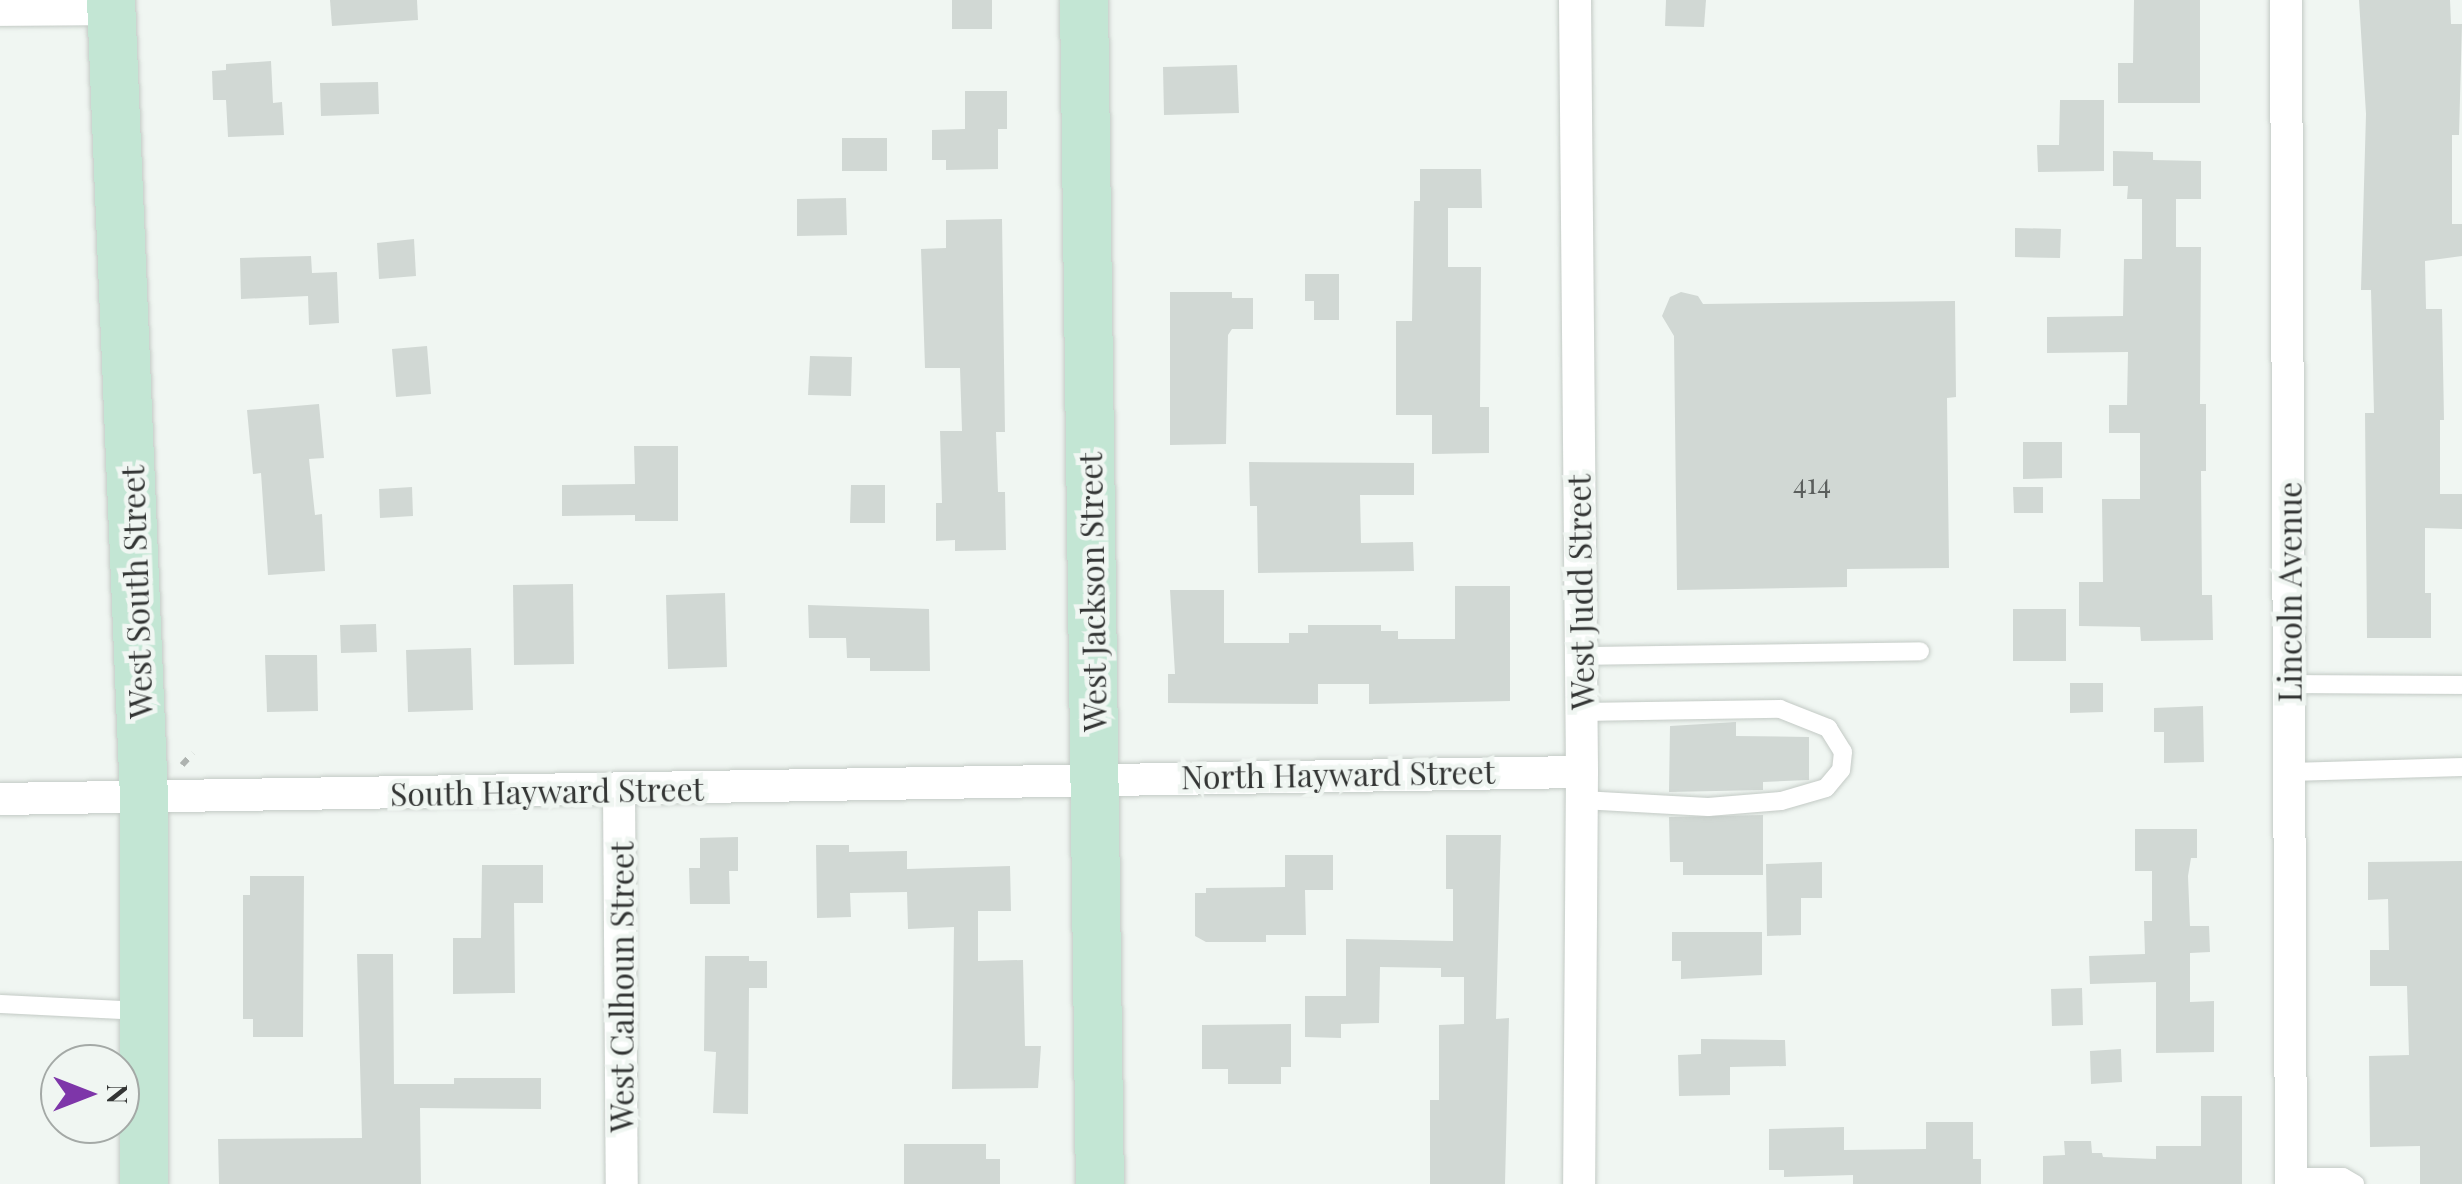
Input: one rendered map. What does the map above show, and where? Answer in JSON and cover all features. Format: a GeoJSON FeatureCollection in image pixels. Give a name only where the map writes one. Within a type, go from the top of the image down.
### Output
{"type":"FeatureCollection","features":[{"type":"Feature","properties":{"kind":"street","name":"West Jackson Street"},"geometry":{"type":"LineString","coordinates":[[1084,0],[1100,1184]]}},
{"type":"Feature","properties":{"kind":"street","name":"West Judd Street"},"geometry":{"type":"LineString","coordinates":[[1574,0],[1582,786],[1579,1184]]}},
{"type":"Feature","properties":{"kind":"street","name":"Lincoln Avenue"},"geometry":{"type":"LineString","coordinates":[[2286,0],[2291,1181]]}},
{"type":"Feature","properties":{"kind":"street"},"geometry":{"type":"LineString","coordinates":[[0,10],[111,5]]}},
{"type":"Feature","properties":{"kind":"street","name":"West South Street"},"geometry":{"type":"LineString","coordinates":[[111,5],[144,798],[144,1184]]}},
{"type":"Feature","properties":{"kind":"street","name":"North Hayward Street"},"geometry":{"type":"LineString","coordinates":[[1094,777],[1582,786]]}},
{"type":"Feature","properties":{"kind":"street","name":"South Hayward Street"},"geometry":{"type":"LineString","coordinates":[[0,799],[619,790],[1094,777]]}},
{"type":"Feature","properties":{"kind":"street","name":"West Calhoun Street"},"geometry":{"type":"LineString","coordinates":[[619,790],[622,1184]]}},
{"type":"Feature","properties":{"kind":"lane"},"geometry":{"type":"LineString","coordinates":[[1581,656],[1920,651]]}},
{"type":"Feature","properties":{"kind":"lane"},"geometry":{"type":"LineString","coordinates":[[2289,684],[2462,685]]}},
{"type":"Feature","properties":{"kind":"lane"},"geometry":{"type":"LineString","coordinates":[[1581,712],[1780,709],[1828,728],[1842,752],[1841,770],[1826,788],[1781,802],[1708,807],[1582,786]]}},
{"type":"Feature","properties":{"kind":"lane"},"geometry":{"type":"LineString","coordinates":[[2292,772],[2462,767]]}},
{"type":"Feature","properties":{"kind":"lane"},"geometry":{"type":"LineString","coordinates":[[0,1004],[144,1011]]}},
{"type":"Feature","properties":{"kind":"lane"},"geometry":{"type":"LineString","coordinates":[[2291,1181],[2343,1176],[2355,1184]]}},
{"type":"Feature","properties":{"kind":"path"},"geometry":{"type":"LineString","coordinates":[[181,766],[193,753]]}},
{"type":"Feature","properties":{"kind":"building"},"geometry":{"type":"Polygon","coordinates":[[[330,0],[417,0],[418,20],[332,26],[330,0]]]}},
{"type":"Feature","properties":{"kind":"building"},"geometry":{"type":"Polygon","coordinates":[[[952,0],[992,0],[992,29],[952,29],[952,0]]]}},
{"type":"Feature","properties":{"kind":"building"},"geometry":{"type":"Polygon","coordinates":[[[1666,0],[1706,0],[1704,27],[1665,26],[1666,0]]]}},
{"type":"Feature","properties":{"kind":"building"},"geometry":{"type":"Polygon","coordinates":[[[2134,0],[2200,0],[2200,103],[2118,103],[2118,63],[2133,63],[2134,0]]]}},
{"type":"Feature","properties":{"kind":"building"},"geometry":{"type":"Polygon","coordinates":[[[2359,0],[2450,0],[2451,24],[2462,24],[2459,135],[2452,135],[2452,224],[2462,224],[2462,256],[2425,261],[2426,309],[2442,309],[2444,420],[2440,420],[2440,494],[2462,494],[2462,529],[2425,528],[2425,593],[2431,593],[2431,638],[2367,638],[2365,413],[2374,413],[2371,290],[2361,290],[2366,114],[2359,0]]]}},
{"type":"Feature","properties":{"kind":"building"},"geometry":{"type":"Polygon","coordinates":[[[271,61],[273,103],[282,102],[284,135],[228,137],[226,100],[213,100],[212,71],[226,70],[226,64],[271,61]]]}},
{"type":"Feature","properties":{"kind":"building"},"geometry":{"type":"Polygon","coordinates":[[[1237,65],[1239,113],[1164,115],[1163,67],[1237,65]]]}},
{"type":"Feature","properties":{"kind":"building"},"geometry":{"type":"Polygon","coordinates":[[[378,82],[379,114],[321,116],[320,83],[378,82]]]}},
{"type":"Feature","properties":{"kind":"building"},"geometry":{"type":"Polygon","coordinates":[[[965,91],[1007,91],[1007,129],[998,129],[998,169],[946,170],[946,160],[932,160],[932,130],[965,129],[965,91]]]}},
{"type":"Feature","properties":{"kind":"building"},"geometry":{"type":"Polygon","coordinates":[[[2060,100],[2104,100],[2104,171],[2038,172],[2037,145],[2059,145],[2060,100]]]}},
{"type":"Feature","properties":{"kind":"building"},"geometry":{"type":"Polygon","coordinates":[[[842,138],[887,138],[887,171],[842,171],[842,138]]]}},
{"type":"Feature","properties":{"kind":"building"},"geometry":{"type":"Polygon","coordinates":[[[2113,151],[2153,152],[2153,160],[2201,161],[2201,199],[2176,199],[2176,247],[2201,247],[2200,404],[2206,404],[2206,471],[2201,471],[2202,595],[2212,595],[2213,640],[2141,641],[2140,627],[2079,626],[2079,582],[2103,582],[2102,499],[2140,499],[2140,433],[2109,433],[2109,405],[2127,405],[2128,352],[2047,353],[2047,317],[2123,316],[2124,259],[2142,259],[2142,199],[2127,199],[2128,186],[2113,186],[2113,151]]]}},
{"type":"Feature","properties":{"kind":"building"},"geometry":{"type":"Polygon","coordinates":[[[1420,169],[1481,169],[1482,208],[1448,208],[1448,267],[1481,267],[1480,407],[1489,407],[1489,453],[1432,454],[1432,415],[1396,415],[1396,321],[1412,321],[1414,201],[1420,201],[1420,169]]]}},
{"type":"Feature","properties":{"kind":"building"},"geometry":{"type":"Polygon","coordinates":[[[846,198],[847,235],[797,236],[797,199],[846,198]]]}},
{"type":"Feature","properties":{"kind":"building"},"geometry":{"type":"Polygon","coordinates":[[[1002,219],[1005,432],[996,432],[998,492],[1005,492],[1006,550],[955,551],[955,540],[936,541],[936,503],[942,503],[940,431],[962,431],[960,368],[925,368],[921,249],[946,248],[946,220],[1002,219]]]}},
{"type":"Feature","properties":{"kind":"building"},"geometry":{"type":"Polygon","coordinates":[[[2015,228],[2061,229],[2060,258],[2015,257],[2015,228]]]}},
{"type":"Feature","properties":{"kind":"building"},"geometry":{"type":"Polygon","coordinates":[[[414,239],[416,276],[379,279],[377,243],[414,239]]]}},
{"type":"Feature","properties":{"kind":"building"},"geometry":{"type":"Polygon","coordinates":[[[311,256],[312,273],[337,272],[339,323],[309,325],[308,296],[241,299],[240,258],[311,256]]]}},
{"type":"Feature","properties":{"kind":"building"},"geometry":{"type":"Polygon","coordinates":[[[1305,274],[1339,274],[1339,320],[1314,320],[1314,301],[1305,301],[1305,274]]]}},
{"type":"Feature","properties":{"kind":"building"},"geometry":{"type":"Polygon","coordinates":[[[1170,292],[1232,292],[1232,298],[1253,298],[1253,329],[1232,329],[1228,335],[1226,444],[1170,445],[1170,292]]]}},
{"type":"Feature","properties":{"kind":"building"},"geometry":{"type":"Polygon","coordinates":[[[1681,292],[1698,296],[1703,304],[1955,301],[1956,397],[1947,398],[1949,568],[1847,569],[1847,587],[1677,590],[1674,336],[1662,316],[1670,297],[1681,292]]]}},
{"type":"Feature","properties":{"kind":"building"},"geometry":{"type":"Polygon","coordinates":[[[427,346],[431,394],[396,397],[392,349],[427,346]]]}},
{"type":"Feature","properties":{"kind":"building"},"geometry":{"type":"Polygon","coordinates":[[[810,356],[852,357],[851,396],[808,395],[810,356]]]}},
{"type":"Feature","properties":{"kind":"building"},"geometry":{"type":"Polygon","coordinates":[[[319,404],[324,458],[309,459],[315,515],[322,514],[325,571],[268,575],[261,473],[253,474],[247,410],[319,404]]]}},
{"type":"Feature","properties":{"kind":"building"},"geometry":{"type":"Polygon","coordinates":[[[2023,442],[2062,442],[2062,478],[2023,479],[2023,442]]]}},
{"type":"Feature","properties":{"kind":"building"},"geometry":{"type":"Polygon","coordinates":[[[634,446],[678,446],[678,521],[635,521],[635,515],[562,516],[562,485],[635,484],[634,446]]]}},
{"type":"Feature","properties":{"kind":"building"},"geometry":{"type":"Polygon","coordinates":[[[1249,462],[1414,463],[1414,495],[1360,495],[1361,543],[1413,542],[1414,571],[1258,573],[1257,506],[1250,506],[1249,462]]]}},
{"type":"Feature","properties":{"kind":"building"},"geometry":{"type":"Polygon","coordinates":[[[851,485],[885,485],[885,523],[850,523],[851,485]]]}},
{"type":"Feature","properties":{"kind":"building"},"geometry":{"type":"Polygon","coordinates":[[[412,487],[413,516],[380,518],[379,489],[412,487]]]}},
{"type":"Feature","properties":{"kind":"building"},"geometry":{"type":"Polygon","coordinates":[[[2013,487],[2043,487],[2043,513],[2014,513],[2013,487]]]}},
{"type":"Feature","properties":{"kind":"building"},"geometry":{"type":"Polygon","coordinates":[[[573,584],[574,664],[514,665],[513,585],[573,584]]]}},
{"type":"Feature","properties":{"kind":"building"},"geometry":{"type":"Polygon","coordinates":[[[1455,586],[1510,586],[1510,701],[1369,704],[1369,684],[1318,684],[1318,704],[1168,703],[1168,674],[1175,674],[1170,590],[1224,590],[1224,643],[1289,643],[1289,633],[1308,633],[1308,625],[1381,625],[1381,631],[1398,631],[1398,639],[1455,639],[1455,586]]]}},
{"type":"Feature","properties":{"kind":"building"},"geometry":{"type":"Polygon","coordinates":[[[725,593],[727,667],[668,669],[666,595],[725,593]]]}},
{"type":"Feature","properties":{"kind":"building"},"geometry":{"type":"Polygon","coordinates":[[[808,605],[929,609],[930,671],[870,671],[870,658],[847,658],[846,638],[809,638],[808,605]]]}},
{"type":"Feature","properties":{"kind":"building"},"geometry":{"type":"Polygon","coordinates":[[[2013,609],[2066,609],[2066,661],[2013,661],[2013,609]]]}},
{"type":"Feature","properties":{"kind":"building"},"geometry":{"type":"Polygon","coordinates":[[[376,624],[377,652],[341,653],[340,625],[376,624]]]}},
{"type":"Feature","properties":{"kind":"building"},"geometry":{"type":"Polygon","coordinates":[[[471,648],[473,710],[408,712],[406,650],[471,648]]]}},
{"type":"Feature","properties":{"kind":"building"},"geometry":{"type":"Polygon","coordinates":[[[265,655],[317,655],[318,711],[267,712],[265,655]]]}},
{"type":"Feature","properties":{"kind":"building"},"geometry":{"type":"Polygon","coordinates":[[[2070,683],[2103,683],[2103,712],[2070,713],[2070,683]]]}},
{"type":"Feature","properties":{"kind":"building"},"geometry":{"type":"Polygon","coordinates":[[[2203,706],[2204,762],[2164,763],[2164,732],[2154,732],[2154,708],[2203,706]]]}},
{"type":"Feature","properties":{"kind":"building"},"geometry":{"type":"Polygon","coordinates":[[[1736,722],[1736,736],[1809,737],[1809,780],[1763,782],[1763,790],[1669,792],[1670,726],[1736,722]]]}},
{"type":"Feature","properties":{"kind":"building"},"geometry":{"type":"Polygon","coordinates":[[[1763,815],[1763,875],[1683,875],[1683,862],[1670,862],[1669,817],[1763,815]]]}},
{"type":"Feature","properties":{"kind":"building"},"geometry":{"type":"Polygon","coordinates":[[[2135,829],[2197,829],[2197,858],[2191,858],[2188,876],[2190,926],[2209,926],[2210,952],[2190,953],[2190,1002],[2214,1001],[2214,1052],[2156,1053],[2156,982],[2090,984],[2089,956],[2145,954],[2144,921],[2152,921],[2152,871],[2135,871],[2135,829]]]}},
{"type":"Feature","properties":{"kind":"building"},"geometry":{"type":"Polygon","coordinates":[[[1446,835],[1501,835],[1496,1019],[1509,1018],[1505,1184],[1430,1184],[1430,1100],[1439,1100],[1439,1025],[1464,1024],[1464,977],[1441,977],[1441,968],[1380,967],[1379,1023],[1341,1024],[1341,1038],[1305,1037],[1305,996],[1346,996],[1346,939],[1453,941],[1453,889],[1446,889],[1446,835]]]}},
{"type":"Feature","properties":{"kind":"building"},"geometry":{"type":"Polygon","coordinates":[[[738,837],[738,871],[729,871],[730,904],[690,904],[689,868],[700,868],[700,838],[738,837]]]}},
{"type":"Feature","properties":{"kind":"building"},"geometry":{"type":"Polygon","coordinates":[[[816,845],[849,845],[849,852],[907,851],[907,869],[1010,866],[1011,911],[978,911],[978,961],[1023,960],[1025,1046],[1041,1046],[1038,1088],[952,1089],[954,927],[908,929],[907,892],[850,893],[851,917],[817,918],[816,845]]]}},
{"type":"Feature","properties":{"kind":"building"},"geometry":{"type":"Polygon","coordinates":[[[1285,855],[1333,855],[1333,890],[1305,890],[1306,935],[1266,935],[1266,942],[1206,942],[1195,936],[1195,893],[1206,893],[1206,888],[1285,887],[1285,855]]]}},
{"type":"Feature","properties":{"kind":"building"},"geometry":{"type":"Polygon","coordinates":[[[2462,861],[2462,1184],[2420,1184],[2420,1146],[2370,1147],[2369,1056],[2409,1055],[2407,986],[2370,986],[2370,950],[2389,950],[2388,899],[2368,900],[2368,862],[2462,861]]]}},
{"type":"Feature","properties":{"kind":"building"},"geometry":{"type":"Polygon","coordinates":[[[1822,862],[1822,898],[1801,898],[1801,935],[1767,936],[1766,864],[1822,862]]]}},
{"type":"Feature","properties":{"kind":"building"},"geometry":{"type":"Polygon","coordinates":[[[482,865],[543,865],[543,903],[514,903],[515,993],[453,994],[453,938],[481,938],[482,865]]]}},
{"type":"Feature","properties":{"kind":"building"},"geometry":{"type":"Polygon","coordinates":[[[250,876],[304,876],[303,1037],[253,1037],[253,1019],[243,1019],[243,895],[250,895],[250,876]]]}},
{"type":"Feature","properties":{"kind":"building"},"geometry":{"type":"Polygon","coordinates":[[[1672,932],[1762,932],[1762,975],[1681,979],[1681,961],[1672,961],[1672,932]]]}},
{"type":"Feature","properties":{"kind":"building"},"geometry":{"type":"Polygon","coordinates":[[[357,954],[393,954],[394,1084],[454,1084],[454,1078],[541,1078],[541,1109],[420,1108],[421,1184],[219,1184],[218,1139],[362,1138],[357,954]]]}},
{"type":"Feature","properties":{"kind":"building"},"geometry":{"type":"Polygon","coordinates":[[[705,956],[749,956],[749,961],[767,961],[767,988],[749,988],[748,1114],[713,1113],[716,1052],[704,1051],[705,956]]]}},
{"type":"Feature","properties":{"kind":"building"},"geometry":{"type":"Polygon","coordinates":[[[2082,988],[2083,1025],[2052,1026],[2051,989],[2082,988]]]}},
{"type":"Feature","properties":{"kind":"building"},"geometry":{"type":"Polygon","coordinates":[[[1291,1024],[1291,1067],[1281,1067],[1281,1084],[1228,1084],[1228,1069],[1202,1069],[1202,1025],[1291,1024]]]}},
{"type":"Feature","properties":{"kind":"building"},"geometry":{"type":"Polygon","coordinates":[[[1701,1039],[1785,1040],[1786,1066],[1730,1067],[1730,1095],[1679,1096],[1678,1055],[1701,1054],[1701,1039]]]}},
{"type":"Feature","properties":{"kind":"building"},"geometry":{"type":"Polygon","coordinates":[[[2121,1049],[2122,1082],[2091,1084],[2090,1051],[2121,1049]]]}},
{"type":"Feature","properties":{"kind":"building"},"geometry":{"type":"Polygon","coordinates":[[[2201,1096],[2242,1096],[2242,1184],[2043,1184],[2043,1156],[2065,1155],[2064,1141],[2091,1141],[2092,1153],[2102,1153],[2103,1157],[2156,1159],[2156,1146],[2201,1146],[2201,1096]]]}},
{"type":"Feature","properties":{"kind":"building"},"geometry":{"type":"Polygon","coordinates":[[[1926,1122],[1973,1122],[1973,1159],[1981,1159],[1981,1184],[1853,1184],[1853,1175],[1784,1177],[1784,1170],[1769,1170],[1769,1129],[1844,1127],[1844,1150],[1926,1149],[1926,1122]]]}},
{"type":"Feature","properties":{"kind":"building"},"geometry":{"type":"Polygon","coordinates":[[[904,1144],[986,1144],[986,1159],[1000,1159],[1000,1184],[904,1184],[904,1144]]]}}]}
